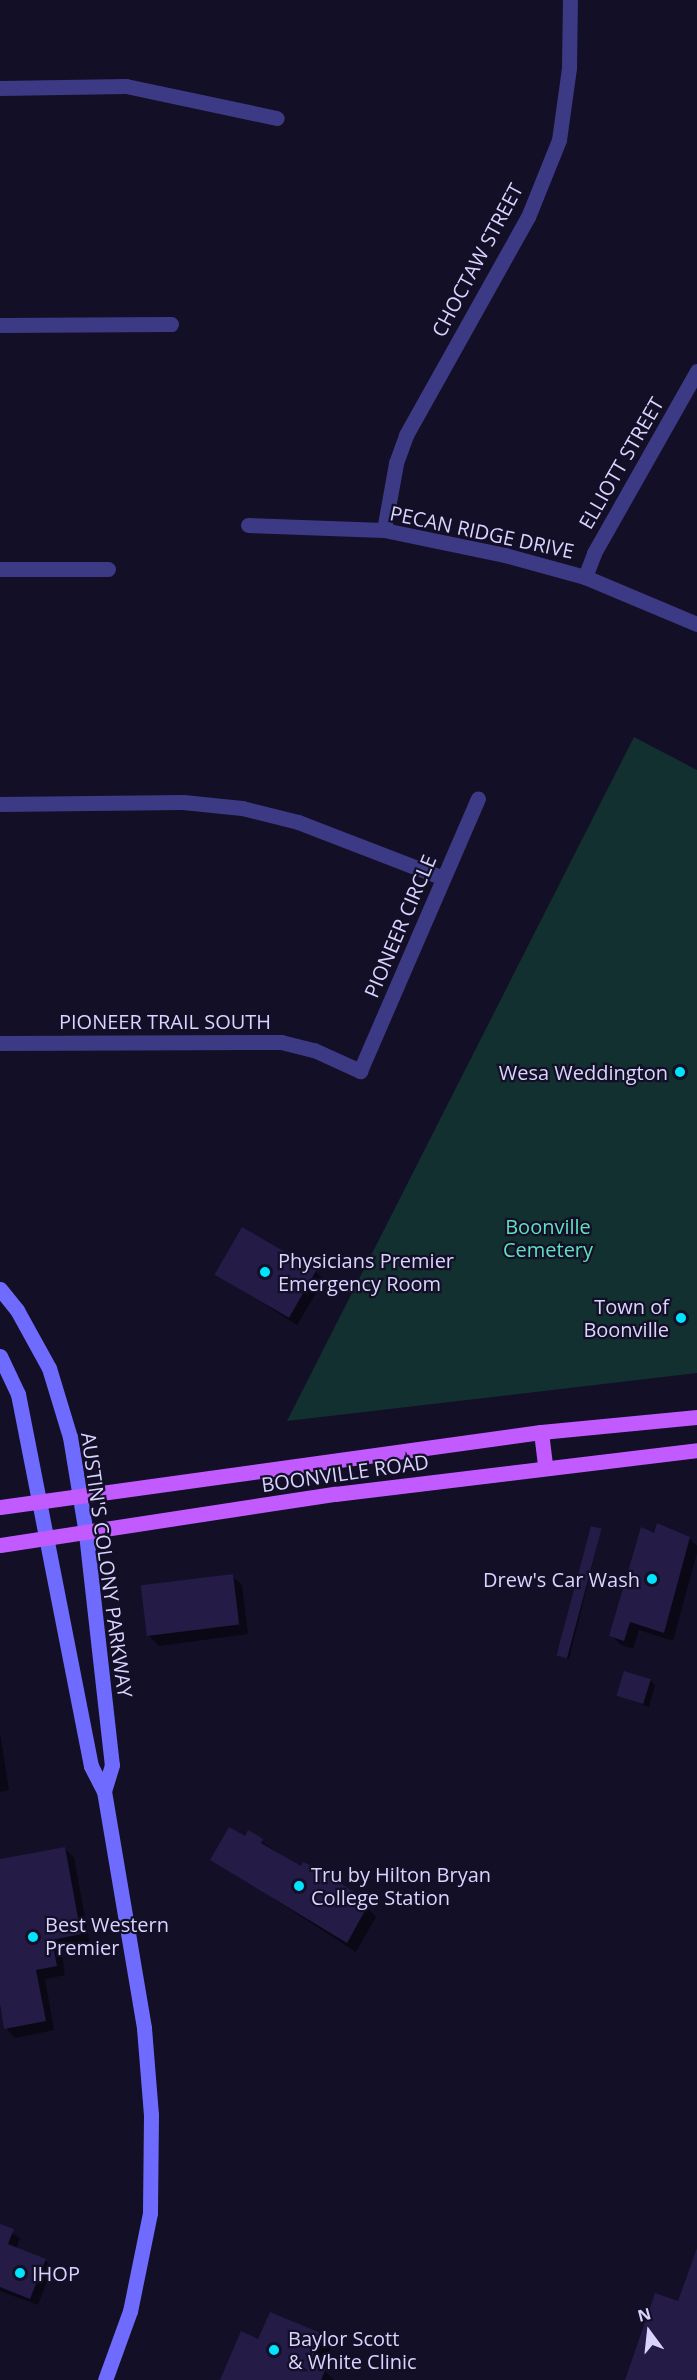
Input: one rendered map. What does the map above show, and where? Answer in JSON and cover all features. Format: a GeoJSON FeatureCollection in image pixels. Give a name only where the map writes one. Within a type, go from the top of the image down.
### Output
{"type":"FeatureCollection","features":[{"type":"Feature","properties":{"kind":"main road","name":"BOONVILLE ROAD"},"geometry":{"type":"LineString","coordinates":[[0,1507],[541,1432],[697,1417]]}},
{"type":"Feature","properties":{"kind":"main road"},"geometry":{"type":"LineString","coordinates":[[541,1432],[545,1466]]}},
{"type":"Feature","properties":{"kind":"main road","name":"BOONVILLE ROAD"},"geometry":{"type":"LineString","coordinates":[[0,1545],[545,1466],[697,1450]]}},
{"type":"Feature","properties":{"kind":"street","name":"CHOCTAW STREET"},"geometry":{"type":"LineString","coordinates":[[384,530],[396,463],[406,435],[528,217],[559,140],[569,68],[570,0]]}},
{"type":"Feature","properties":{"kind":"street"},"geometry":{"type":"LineString","coordinates":[[0,88],[126,86],[277,118]]}},
{"type":"Feature","properties":{"kind":"street"},"geometry":{"type":"LineString","coordinates":[[0,326],[171,324]]}},
{"type":"Feature","properties":{"kind":"street","name":"ELLIOTT STREET"},"geometry":{"type":"LineString","coordinates":[[585,577],[594,553],[697,371]]}},
{"type":"Feature","properties":{"kind":"street","name":"PECAN RIDGE DRIVE"},"geometry":{"type":"LineString","coordinates":[[248,525],[384,530],[505,555],[585,577],[697,624]]}},
{"type":"Feature","properties":{"kind":"street"},"geometry":{"type":"LineString","coordinates":[[0,569],[108,568]]}},
{"type":"Feature","properties":{"kind":"street","name":"PIONEER CIRCLE"},"geometry":{"type":"LineString","coordinates":[[360,1071],[478,798]]}},
{"type":"Feature","properties":{"kind":"street"},"geometry":{"type":"LineString","coordinates":[[0,804],[183,802],[242,808],[298,822],[443,878]]}},
{"type":"Feature","properties":{"kind":"street","name":"PIONEER TRAIL SOUTH"},"geometry":{"type":"LineString","coordinates":[[0,1043],[281,1042],[314,1050],[360,1071]]}},
{"type":"Feature","properties":{"kind":"street","name":"AUSTIN'S COLONY PARKWAY"},"geometry":{"type":"LineString","coordinates":[[0,1289],[17,1310],[49,1368],[70,1437],[86,1534],[112,1765],[104,1791]]}},
{"type":"Feature","properties":{"kind":"street","name":"AUSTIN'S COLONY PARKWAY"},"geometry":{"type":"LineString","coordinates":[[0,1356],[18,1394],[91,1766],[104,1791],[144,2028],[151,2115],[150,2213],[130,2311],[105,2380]]}},
{"type":"Feature","properties":{"kind":"green space","name":"Boonville Cemetery"},"geometry":{"type":"Polygon","coordinates":[[[634,737],[697,770],[697,1373],[287,1421],[634,737]]]}},
{"type":"Feature","properties":{"kind":"building","name":"Physicians Premier Emergency Room"},"geometry":{"type":"Polygon","coordinates":[[[242,1227],[316,1270],[289,1318],[214,1275],[242,1227]]]}},
{"type":"Feature","properties":{"kind":"building","name":"Drew's Car Wash"},"geometry":{"type":"Polygon","coordinates":[[[657,1523],[690,1537],[664,1633],[630,1622],[624,1641],[609,1636],[641,1527],[654,1533],[657,1523]]]}},
{"type":"Feature","properties":{"kind":"building"},"geometry":{"type":"Polygon","coordinates":[[[591,1526],[602,1529],[567,1658],[556,1655],[591,1526]]]}},
{"type":"Feature","properties":{"kind":"building"},"geometry":{"type":"Polygon","coordinates":[[[233,1574],[239,1625],[147,1636],[141,1585],[233,1574]]]}},
{"type":"Feature","properties":{"kind":"building"},"geometry":{"type":"Polygon","coordinates":[[[624,1671],[651,1679],[643,1704],[616,1696],[624,1671]]]}},
{"type":"Feature","properties":{"kind":"building","name":"Tru by Hilton Bryan College Station"},"geometry":{"type":"Polygon","coordinates":[[[229,1827],[245,1836],[248,1830],[263,1839],[261,1843],[301,1866],[303,1862],[321,1870],[355,1893],[352,1898],[367,1907],[347,1943],[210,1860],[229,1827]]]}},
{"type":"Feature","properties":{"kind":"building","name":"Best Western Premier"},"geometry":{"type":"Polygon","coordinates":[[[65,1847],[81,1934],[52,1940],[57,1966],[36,1970],[46,2021],[4,2029],[0,2005],[0,1859],[65,1847]]]}},
{"type":"Feature","properties":{"kind":"building","name":"IHOP"},"geometry":{"type":"Polygon","coordinates":[[[0,2224],[14,2229],[8,2244],[46,2259],[30,2299],[0,2287],[0,2224]]]}},
{"type":"Feature","properties":{"kind":"building"},"geometry":{"type":"Polygon","coordinates":[[[697,2248],[697,2380],[625,2380],[655,2293],[678,2301],[697,2248]]]}},
{"type":"Feature","properties":{"kind":"building","name":"Baylor Scott & White Clinic"},"geometry":{"type":"Polygon","coordinates":[[[270,2312],[323,2334],[311,2361],[326,2368],[321,2380],[220,2380],[241,2331],[258,2339],[270,2312]]]}},
{"type":"Feature","properties":{"kind":"place","name":"Wesa Weddington"},"geometry":{"type":"Point","coordinates":[680,1072]}},
{"type":"Feature","properties":{"kind":"place","name":"Physicians Premier Emergency Room"},"geometry":{"type":"Point","coordinates":[265,1272]}},
{"type":"Feature","properties":{"kind":"place","name":"Town of Boonville"},"geometry":{"type":"Point","coordinates":[681,1318]}},
{"type":"Feature","properties":{"kind":"place","name":"Drew's Car Wash"},"geometry":{"type":"Point","coordinates":[652,1579]}},
{"type":"Feature","properties":{"kind":"place","name":"Tru by Hilton Bryan College Station"},"geometry":{"type":"Point","coordinates":[299,1886]}},
{"type":"Feature","properties":{"kind":"place","name":"Best Western Premier"},"geometry":{"type":"Point","coordinates":[33,1937]}},
{"type":"Feature","properties":{"kind":"place","name":"IHOP"},"geometry":{"type":"Point","coordinates":[20,2273]}},
{"type":"Feature","properties":{"kind":"place","name":"Baylor Scott & White Clinic"},"geometry":{"type":"Point","coordinates":[274,2350]}}]}
